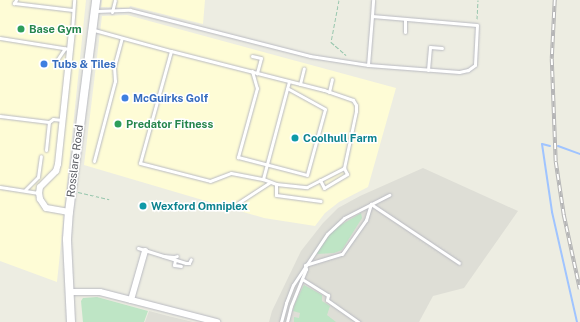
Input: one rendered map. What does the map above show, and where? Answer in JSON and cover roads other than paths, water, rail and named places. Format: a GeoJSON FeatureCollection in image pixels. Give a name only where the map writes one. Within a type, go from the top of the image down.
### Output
{"type":"FeatureCollection","features":[{"type":"Feature","properties":{"kind":"main road","name":"Rosslare Road"},"geometry":{"type":"LineString","coordinates":[[71,322],[67,238],[69,212],[96,0]]}},
{"type":"Feature","properties":{"kind":"street"},"geometry":{"type":"LineString","coordinates":[[69,212],[46,208],[40,199],[39,193],[40,187],[56,171],[58,164],[67,49],[72,31]]}},
{"type":"Feature","properties":{"kind":"street"},"geometry":{"type":"LineString","coordinates":[[131,300],[145,250]]}},
{"type":"Feature","properties":{"kind":"street"},"geometry":{"type":"LineString","coordinates":[[70,292],[100,292],[217,322]]}},
{"type":"Feature","properties":{"kind":"lane"},"geometry":{"type":"LineString","coordinates":[[16,0],[14,3],[73,10]]}},
{"type":"Feature","properties":{"kind":"lane"},"geometry":{"type":"LineString","coordinates":[[72,31],[74,0]]}},
{"type":"Feature","properties":{"kind":"lane"},"geometry":{"type":"LineString","coordinates":[[112,12],[115,0]]}},
{"type":"Feature","properties":{"kind":"lane"},"geometry":{"type":"LineString","coordinates":[[368,65],[373,0]]}},
{"type":"Feature","properties":{"kind":"lane"},"geometry":{"type":"LineString","coordinates":[[94,11],[112,12],[130,10],[310,56],[368,65],[459,72],[468,70],[475,65],[477,25],[372,16]]}},
{"type":"Feature","properties":{"kind":"lane"},"geometry":{"type":"LineString","coordinates":[[405,32],[406,19]]}},
{"type":"Feature","properties":{"kind":"lane"},"geometry":{"type":"LineString","coordinates":[[92,30],[300,84],[353,100],[356,104],[356,111],[344,168],[347,174],[324,188],[320,180]]}},
{"type":"Feature","properties":{"kind":"lane"},"geometry":{"type":"LineString","coordinates":[[0,38],[67,49]]}},
{"type":"Feature","properties":{"kind":"lane"},"geometry":{"type":"LineString","coordinates":[[94,161],[115,81],[114,67],[122,38]]}},
{"type":"Feature","properties":{"kind":"lane"},"geometry":{"type":"LineString","coordinates":[[428,70],[430,47],[442,48]]}},
{"type":"Feature","properties":{"kind":"lane"},"geometry":{"type":"LineString","coordinates":[[57,60],[67,49]]}},
{"type":"Feature","properties":{"kind":"lane"},"geometry":{"type":"LineString","coordinates":[[171,51],[140,162],[210,181],[231,173],[263,179],[276,184],[307,187],[344,168]]}},
{"type":"Feature","properties":{"kind":"lane"},"geometry":{"type":"LineString","coordinates":[[252,56],[261,58],[257,73]]}},
{"type":"Feature","properties":{"kind":"lane"},"geometry":{"type":"LineString","coordinates":[[300,84],[304,68]]}},
{"type":"Feature","properties":{"kind":"lane"},"geometry":{"type":"LineString","coordinates":[[252,72],[257,88],[238,157],[306,175],[325,109],[287,88]]}},
{"type":"Feature","properties":{"kind":"lane"},"geometry":{"type":"LineString","coordinates":[[329,92],[332,79]]}},
{"type":"Feature","properties":{"kind":"lane"},"geometry":{"type":"LineString","coordinates":[[263,179],[289,82]]}},
{"type":"Feature","properties":{"kind":"lane"},"geometry":{"type":"LineString","coordinates":[[0,116],[49,122],[53,119],[62,120]]}},
{"type":"Feature","properties":{"kind":"lane"},"geometry":{"type":"LineString","coordinates":[[46,150],[49,122]]}},
{"type":"Feature","properties":{"kind":"lane"},"geometry":{"type":"LineString","coordinates":[[25,190],[38,176],[41,156]]}},
{"type":"Feature","properties":{"kind":"lane"},"geometry":{"type":"LineString","coordinates":[[238,203],[270,182]]}},
{"type":"Feature","properties":{"kind":"lane"},"geometry":{"type":"LineString","coordinates":[[276,184],[276,195],[321,201]]}},
{"type":"Feature","properties":{"kind":"lane"},"geometry":{"type":"LineString","coordinates":[[0,187],[39,193]]}},
{"type":"Feature","properties":{"kind":"lane"},"geometry":{"type":"LineString","coordinates":[[281,322],[293,285],[327,234],[344,218],[389,196]]}},
{"type":"Feature","properties":{"kind":"lane"},"geometry":{"type":"LineString","coordinates":[[305,265],[342,254],[366,220],[371,204]]}},
{"type":"Feature","properties":{"kind":"lane"},"geometry":{"type":"LineString","coordinates":[[371,204],[460,263]]}},
{"type":"Feature","properties":{"kind":"lane"},"geometry":{"type":"LineString","coordinates":[[138,248],[186,263],[189,263],[191,259]]}},
{"type":"Feature","properties":{"kind":"lane"},"geometry":{"type":"LineString","coordinates":[[164,256],[177,256]]}},
{"type":"Feature","properties":{"kind":"lane"},"geometry":{"type":"LineString","coordinates":[[175,260],[174,265],[181,266]]}},
{"type":"Feature","properties":{"kind":"lane"},"geometry":{"type":"LineString","coordinates":[[287,322],[291,306],[306,269],[305,265]]}},
{"type":"Feature","properties":{"kind":"lane"},"geometry":{"type":"LineString","coordinates":[[302,278],[328,295],[327,300],[359,322]]}},
{"type":"Feature","properties":{"kind":"waterway"},"geometry":{"type":"LineString","coordinates":[[550,146],[542,144],[552,212],[577,322]]}},
{"type":"Feature","properties":{"kind":"waterway"},"geometry":{"type":"LineString","coordinates":[[558,146],[580,154]]}},
{"type":"Feature","properties":{"kind":"railway"},"geometry":{"type":"LineString","coordinates":[[555,0],[552,59],[556,162],[564,215],[580,289]]}},
{"type":"Feature","properties":{"kind":"place","name":"Base Gym"},"geometry":{"type":"Point","coordinates":[21,29]}},
{"type":"Feature","properties":{"kind":"place","name":"Tubs & Tiles"},"geometry":{"type":"Point","coordinates":[44,64]}},
{"type":"Feature","properties":{"kind":"place","name":"McGuirks Golf"},"geometry":{"type":"Point","coordinates":[125,98]}},
{"type":"Feature","properties":{"kind":"place","name":"Predator Fitness"},"geometry":{"type":"Point","coordinates":[118,124]}},
{"type":"Feature","properties":{"kind":"place","name":"Coolhull Farm"},"geometry":{"type":"Point","coordinates":[295,138]}},
{"type":"Feature","properties":{"kind":"place","name":"Wexford Omniplex"},"geometry":{"type":"Point","coordinates":[143,206]}}]}
